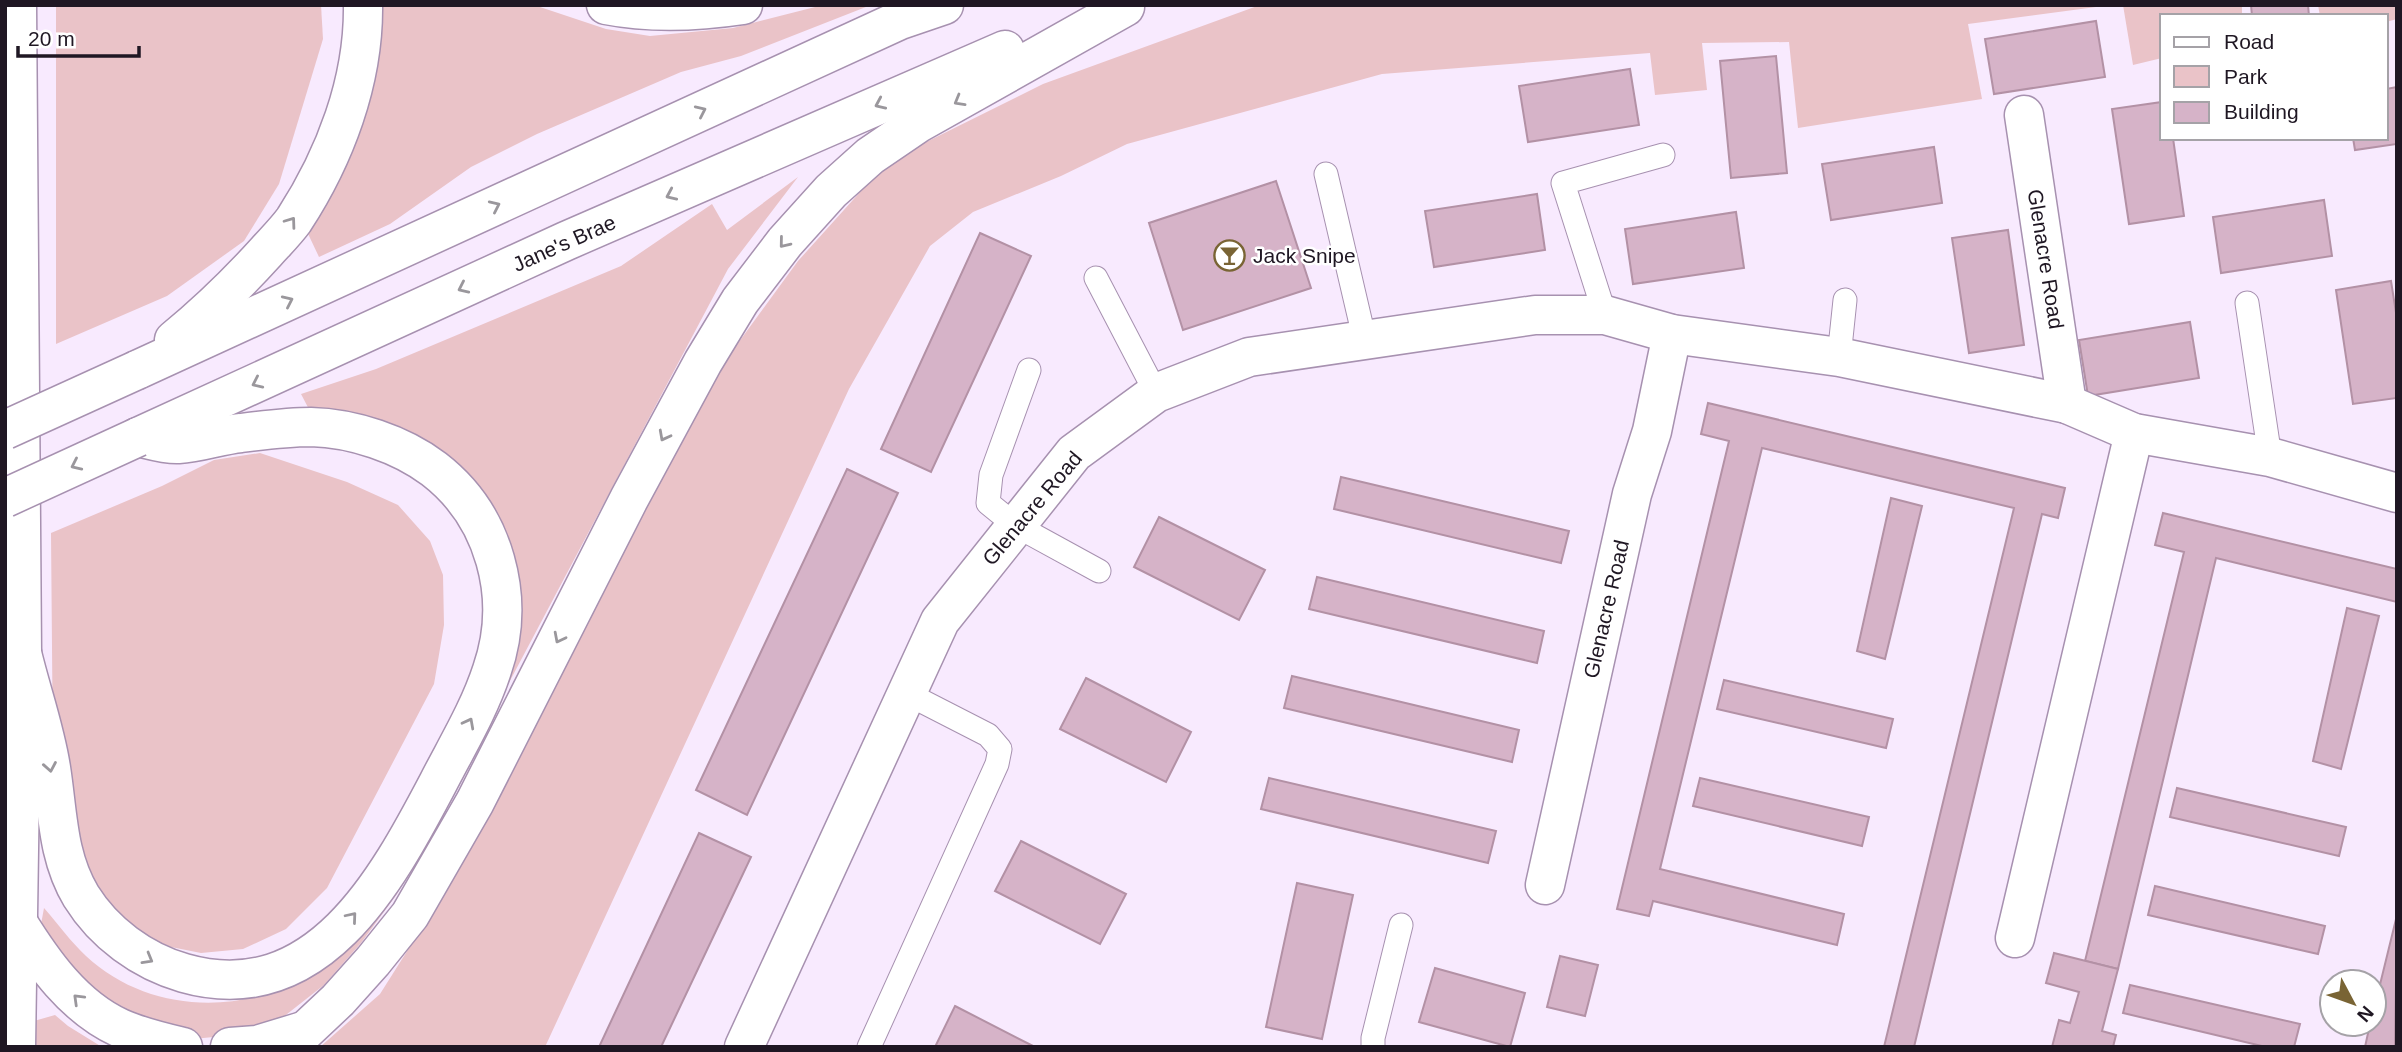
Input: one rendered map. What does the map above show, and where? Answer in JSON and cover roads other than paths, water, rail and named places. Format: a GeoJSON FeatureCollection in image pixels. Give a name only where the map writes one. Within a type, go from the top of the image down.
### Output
{"type":"FeatureCollection","features":[{"type":"Feature","properties":{"kind":"main road"},"geometry":{"type":"LineString","coordinates":[[16,1047],[22,653],[17,5]]}},
{"type":"Feature","properties":{"kind":"main road"},"geometry":{"type":"LineString","coordinates":[[137,370],[194,324],[242,278],[293,222],[323,168],[352,97],[363,32],[363,5]]}},
{"type":"Feature","properties":{"kind":"main road"},"geometry":{"type":"LineString","coordinates":[[606,5],[653,12],[699,11],[743,5]]}},
{"type":"Feature","properties":{"kind":"main road"},"geometry":{"type":"LineString","coordinates":[[5,430],[900,20],[944,5]]}},
{"type":"Feature","properties":{"kind":"main road"},"geometry":{"type":"LineString","coordinates":[[230,1047],[295,1039],[338,1000],[410,915],[475,802],[629,499],[704,362],[740,302],[785,242],[831,191],[870,156],[917,124],[1127,6]]}},
{"type":"Feature","properties":{"kind":"main road","name":"Jane's Brae"},"geometry":{"type":"LineString","coordinates":[[5,498],[566,241],[1016,45],[1127,6]]}},
{"type":"Feature","properties":{"kind":"main road","name":"Glenacre Road"},"geometry":{"type":"LineString","coordinates":[[2024,115],[2067,404]]}},
{"type":"Feature","properties":{"kind":"main road","name":"Glenacre Road"},"geometry":{"type":"LineString","coordinates":[[749,1045],[940,621],[1074,453],[1156,393],[1249,357],[1535,315],[1605,316],[1672,334],[1839,357],[2067,404],[2134,433],[2270,457],[2397,493]]}},
{"type":"Feature","properties":{"kind":"main road","name":"Glenacre Road"},"geometry":{"type":"LineString","coordinates":[[1545,886],[1632,494],[1652,431],[1672,334]]}},
{"type":"Feature","properties":{"kind":"main road"},"geometry":{"type":"LineString","coordinates":[[22,653],[51,765],[60,842],[70,876],[104,925],[130,948],[161,967],[196,977],[233,980],[271,974],[309,958],[340,932],[374,891],[406,845],[480,702],[494,666],[501,626],[502,589],[494,553],[481,524],[459,494],[435,470],[386,443],[355,434],[311,427],[237,433],[177,444],[138,437]]}},
{"type":"Feature","properties":{"kind":"main road"},"geometry":{"type":"LineString","coordinates":[[2015,938],[2134,433]]}},
{"type":"Feature","properties":{"kind":"main road"},"geometry":{"type":"LineString","coordinates":[[17,920],[39,955],[90,1011],[120,1028],[183,1047]]}},
{"type":"Feature","properties":{"kind":"lane"},"geometry":{"type":"LineString","coordinates":[[1605,316],[1563,183],[1663,155]]}},
{"type":"Feature","properties":{"kind":"lane"},"geometry":{"type":"LineString","coordinates":[[1326,174],[1365,341]]}},
{"type":"Feature","properties":{"kind":"lane"},"geometry":{"type":"LineString","coordinates":[[1096,278],[1156,393]]}},
{"type":"Feature","properties":{"kind":"lane"},"geometry":{"type":"LineString","coordinates":[[1839,357],[1845,300]]}},
{"type":"Feature","properties":{"kind":"lane"},"geometry":{"type":"LineString","coordinates":[[2247,303],[2270,457]]}},
{"type":"Feature","properties":{"kind":"lane"},"geometry":{"type":"LineString","coordinates":[[1029,370],[991,475],[988,503],[1015,524],[1099,571]]}},
{"type":"Feature","properties":{"kind":"lane"},"geometry":{"type":"LineString","coordinates":[[869,1047],[997,764],[1000,750],[988,735],[906,693]]}},
{"type":"Feature","properties":{"kind":"lane"},"geometry":{"type":"LineString","coordinates":[[1373,1047],[1401,925]]}},
{"type":"Feature","properties":{"kind":"place","name":"Jack Snipe"},"geometry":{"type":"Point","coordinates":[1230,255]}}]}
